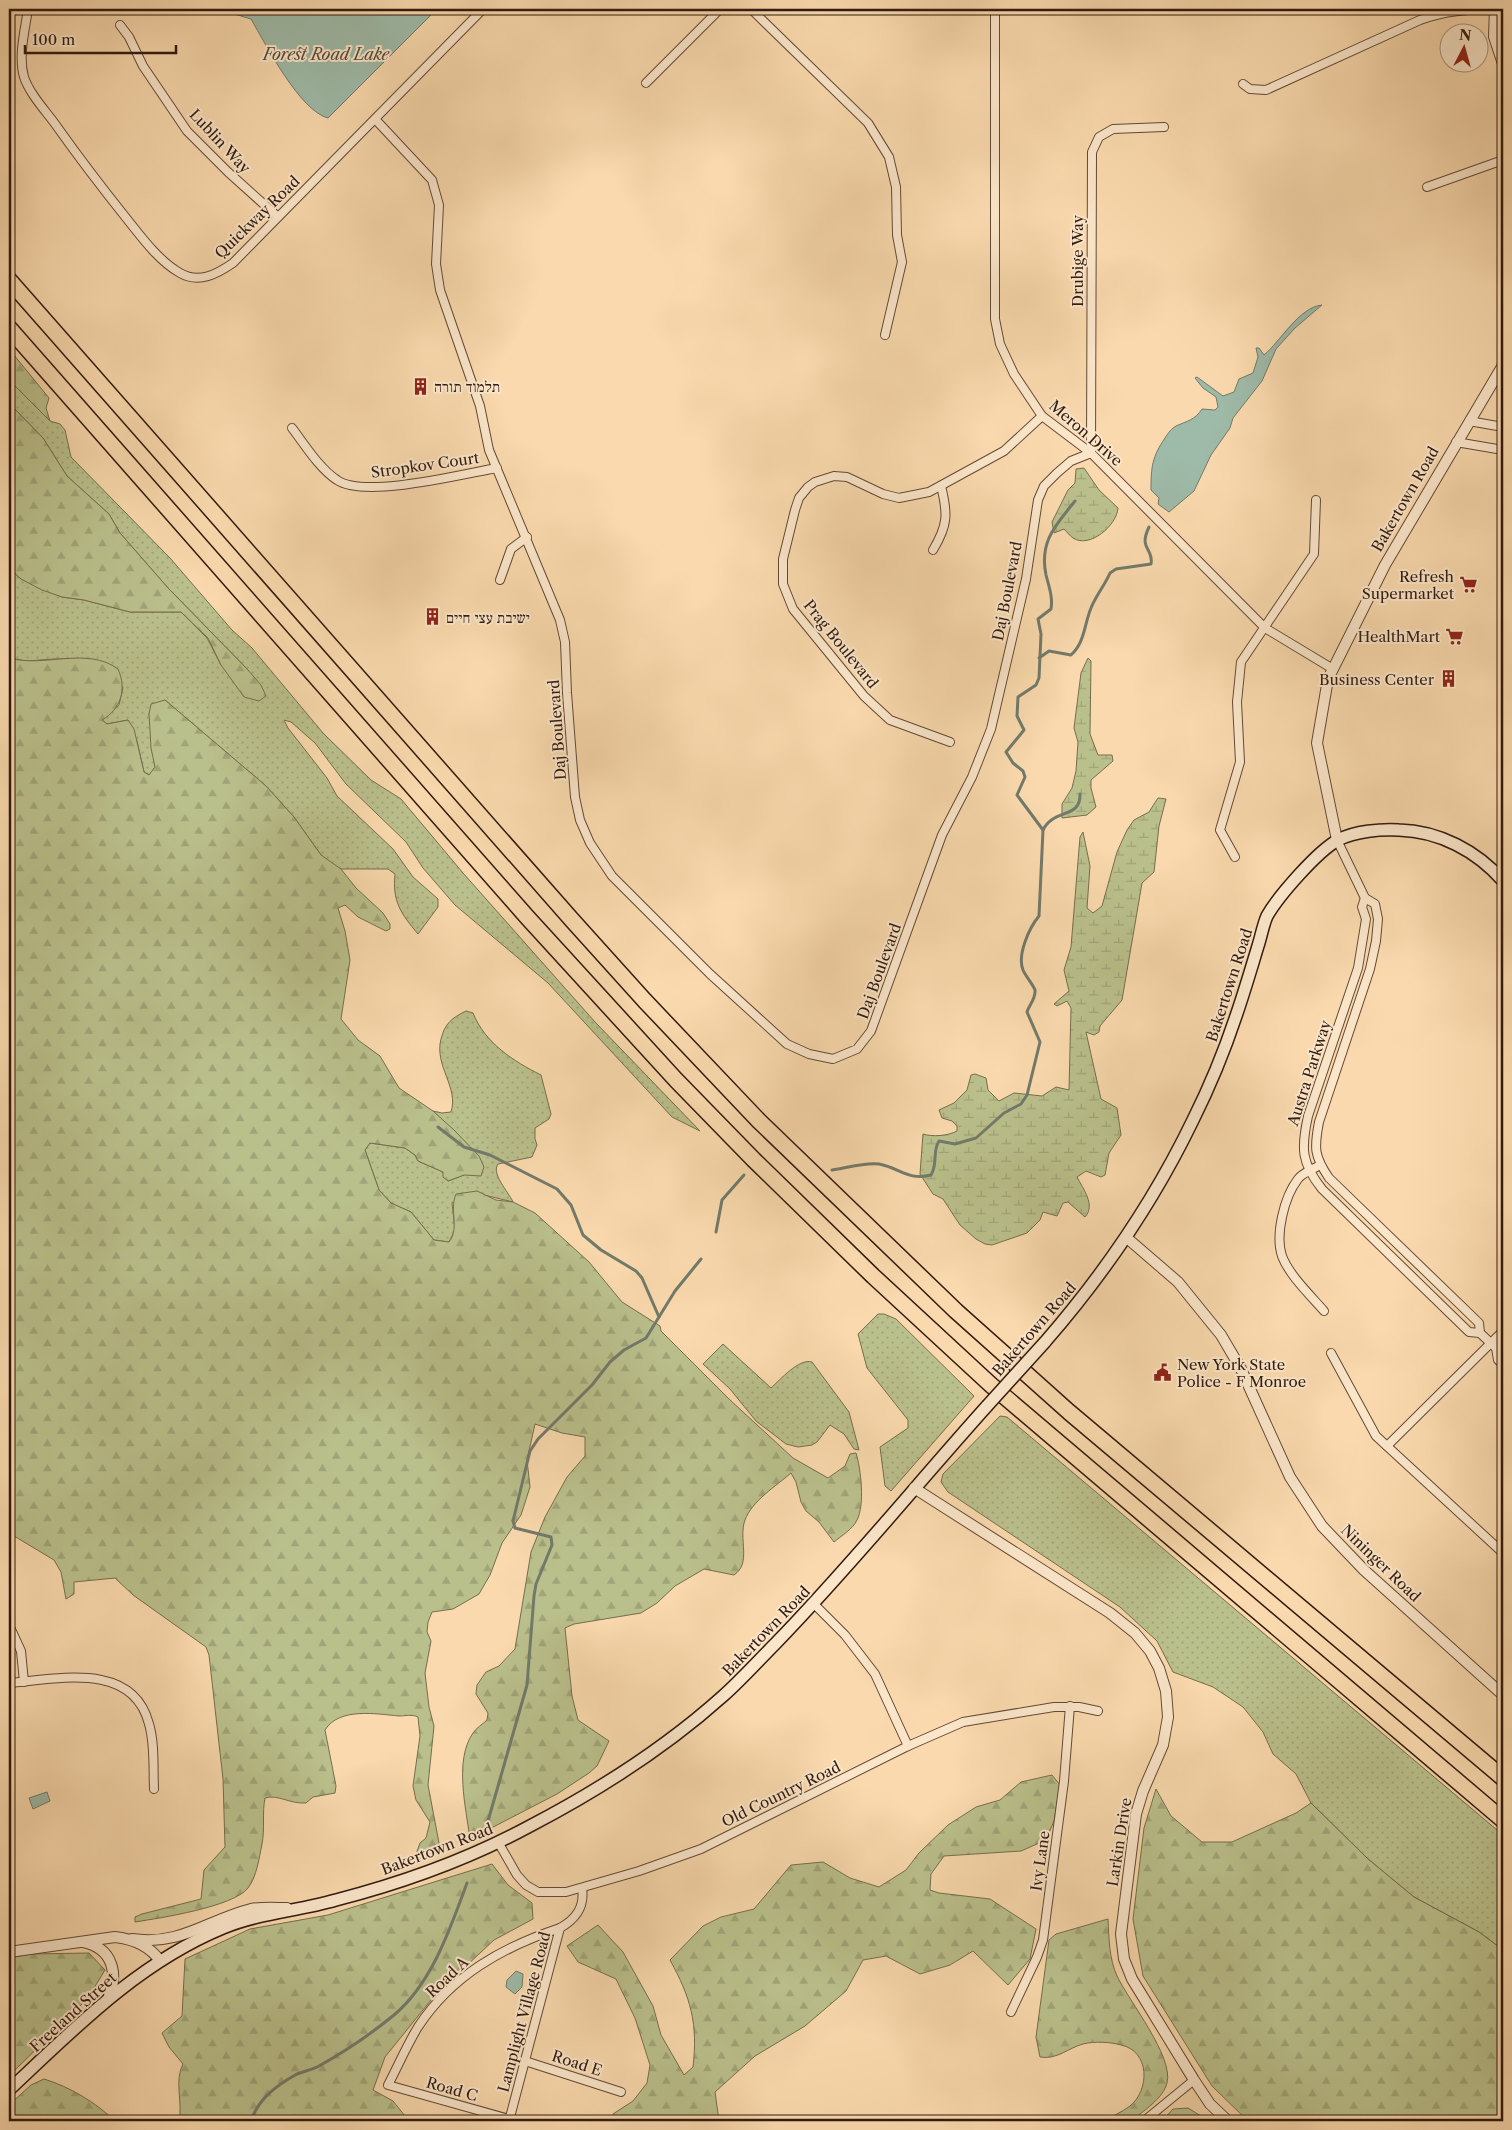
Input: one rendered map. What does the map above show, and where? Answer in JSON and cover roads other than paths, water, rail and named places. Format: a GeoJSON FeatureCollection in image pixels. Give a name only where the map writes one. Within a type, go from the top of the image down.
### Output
{"type":"FeatureCollection","features":[{"type":"Feature","properties":{"kind":"highway"},"geometry":{"type":"LineString","coordinates":[[9,280],[578,927],[645,1001],[766,1127],[917,1275],[1030,1378],[1503,1778]]}},
{"type":"Feature","properties":{"kind":"highway"},"geometry":{"type":"LineString","coordinates":[[9,328],[527,917],[676,1080],[774,1180],[873,1276],[991,1385],[1503,1820]]}},
{"type":"Feature","properties":{"kind":"main road"},"geometry":{"type":"LineString","coordinates":[[1337,840],[1379,830],[1422,831],[1475,855],[1503,881]]}},
{"type":"Feature","properties":{"kind":"main road","name":"Bakertown Road"},"geometry":{"type":"LineString","coordinates":[[160,1961],[225,1927],[292,1909],[334,1901],[416,1876],[498,1842],[596,1789],[662,1746],[724,1695],[814,1604],[975,1418],[1045,1342],[1089,1290],[1127,1238],[1183,1141],[1214,1074],[1236,1017],[1267,917],[1292,882],[1337,840]]}},
{"type":"Feature","properties":{"kind":"main road","name":"Freeland Street"},"geometry":{"type":"LineString","coordinates":[[11,2088],[108,1999],[160,1961]]}},
{"type":"Feature","properties":{"kind":"street","name":"Quickway Road"},"geometry":{"type":"LineString","coordinates":[[28,9],[23,41],[22,65],[24,78],[33,94],[97,182],[140,236],[165,262],[181,274],[193,278],[206,277],[233,263],[483,9]]}},
{"type":"Feature","properties":{"kind":"street"},"geometry":{"type":"LineString","coordinates":[[646,83],[720,9]]}},
{"type":"Feature","properties":{"kind":"street"},"geometry":{"type":"LineString","coordinates":[[751,9],[868,123],[889,157],[896,187],[897,235],[902,262],[885,335]]}},
{"type":"Feature","properties":{"kind":"street","name":"Meron Drive"},"geometry":{"type":"LineString","coordinates":[[995,9],[995,319],[1000,344],[1014,374],[1042,416],[1091,453],[1265,628],[1333,669]]}},
{"type":"Feature","properties":{"kind":"street"},"geometry":{"type":"LineString","coordinates":[[1243,84],[1250,88],[1266,90],[1423,19],[1445,12],[1470,9],[1494,9],[1492,37],[1503,67]]}},
{"type":"Feature","properties":{"kind":"street","name":"Lublin Way"},"geometry":{"type":"LineString","coordinates":[[120,25],[129,37],[143,66],[187,131],[228,172],[278,216]]}},
{"type":"Feature","properties":{"kind":"street","name":"Daj Boulevard"},"geometry":{"type":"LineString","coordinates":[[375,119],[432,180],[436,189],[439,204],[436,264],[440,290],[480,406],[490,450],[560,620],[566,642],[567,693],[575,797],[580,820],[590,843],[619,883],[754,1016],[787,1044],[809,1054],[833,1059],[858,1049],[871,1031],[942,835],[972,777],[991,729],[1026,579],[1038,500],[1044,486],[1056,473],[1072,461],[1091,453]]}},
{"type":"Feature","properties":{"kind":"street","name":"Drubige Way"},"geometry":{"type":"LineString","coordinates":[[1091,453],[1092,152],[1099,137],[1113,129],[1164,127]]}},
{"type":"Feature","properties":{"kind":"street"},"geometry":{"type":"LineString","coordinates":[[1427,187],[1503,160]]}},
{"type":"Feature","properties":{"kind":"street","name":"Bakertown Road"},"geometry":{"type":"LineString","coordinates":[[1337,840],[1317,743],[1323,702],[1333,669],[1385,565],[1503,364]]}},
{"type":"Feature","properties":{"kind":"street","name":"Prag Boulevard"},"geometry":{"type":"LineString","coordinates":[[950,742],[890,720],[864,696],[793,609],[786,597],[782,571],[786,539],[799,498],[815,482],[834,476],[847,477],[883,494],[899,498],[929,492],[1004,451],[1042,416]]}},
{"type":"Feature","properties":{"kind":"street"},"geometry":{"type":"LineString","coordinates":[[1469,421],[1503,427]]}},
{"type":"Feature","properties":{"kind":"street","name":"Stropkov Court"},"geometry":{"type":"LineString","coordinates":[[292,428],[327,471],[338,481],[354,487],[376,488],[497,468]]}},
{"type":"Feature","properties":{"kind":"street"},"geometry":{"type":"LineString","coordinates":[[1456,442],[1503,450]]}},
{"type":"Feature","properties":{"kind":"street"},"geometry":{"type":"LineString","coordinates":[[933,550],[944,531],[946,521],[941,486]]}},
{"type":"Feature","properties":{"kind":"street"},"geometry":{"type":"LineString","coordinates":[[1235,857],[1220,830],[1240,762],[1237,702],[1242,662],[1314,554],[1316,500]]}},
{"type":"Feature","properties":{"kind":"street"},"geometry":{"type":"LineString","coordinates":[[500,580],[511,549],[527,537]]}},
{"type":"Feature","properties":{"kind":"street","name":"Austra Parkway"},"geometry":{"type":"LineString","coordinates":[[1337,840],[1365,898],[1375,904],[1378,919],[1376,941],[1370,969],[1319,1122],[1315,1143],[1316,1157],[1329,1178],[1479,1323],[1480,1333]]}},
{"type":"Feature","properties":{"kind":"street","name":"Austra Parkway"},"geometry":{"type":"LineString","coordinates":[[1365,898],[1362,908],[1366,919],[1358,968],[1304,1130],[1303,1146],[1308,1172],[1322,1189],[1469,1332],[1480,1333],[1497,1346],[1498,1360],[1503,1364]]}},
{"type":"Feature","properties":{"kind":"street"},"geometry":{"type":"LineString","coordinates":[[1320,1165],[1298,1179],[1284,1208],[1279,1233],[1282,1256],[1306,1291],[1324,1311]]}},
{"type":"Feature","properties":{"kind":"street","name":"Nininger Road"},"geometry":{"type":"LineString","coordinates":[[1127,1238],[1178,1282],[1221,1335],[1241,1369],[1290,1477],[1322,1526],[1364,1570],[1503,1696]]}},
{"type":"Feature","properties":{"kind":"street"},"geometry":{"type":"LineString","coordinates":[[1387,1446],[1497,1346],[1503,1331]]}},
{"type":"Feature","properties":{"kind":"street"},"geometry":{"type":"LineString","coordinates":[[1331,1353],[1376,1436],[1503,1553]]}},
{"type":"Feature","properties":{"kind":"street","name":"Larkin Drive"},"geometry":{"type":"LineString","coordinates":[[914,1488],[1110,1613],[1135,1632],[1150,1651],[1159,1668],[1166,1691],[1168,1716],[1163,1745],[1143,1791],[1136,1814],[1121,1934],[1124,1959],[1132,1978],[1194,2080],[1210,2104],[1228,2121]]}},
{"type":"Feature","properties":{"kind":"street"},"geometry":{"type":"LineString","coordinates":[[814,1604],[845,1635],[875,1674],[908,1746]]}},
{"type":"Feature","properties":{"kind":"street"},"geometry":{"type":"LineString","coordinates":[[9,1625],[21,1651],[24,1682]]}},
{"type":"Feature","properties":{"kind":"street"},"geometry":{"type":"LineString","coordinates":[[9,1683],[91,1678],[116,1682],[126,1689],[139,1702],[150,1726],[154,1789]]}},
{"type":"Feature","properties":{"kind":"street","name":"Old Country Road"},"geometry":{"type":"LineString","coordinates":[[498,1842],[517,1875],[533,1890],[551,1894],[582,1888],[650,1867],[701,1848],[908,1746],[963,1722],[1070,1706],[1098,1711]]}},
{"type":"Feature","properties":{"kind":"street","name":"Ivy Lane"},"geometry":{"type":"LineString","coordinates":[[1011,2012],[1037,1958],[1042,1940],[1065,1772],[1070,1706]]}},
{"type":"Feature","properties":{"kind":"street","name":"Lamplight Village Road"},"geometry":{"type":"LineString","coordinates":[[509,2120],[560,1928],[573,1920],[580,1909],[582,1888]]}},
{"type":"Feature","properties":{"kind":"street"},"geometry":{"type":"LineString","coordinates":[[9,1952],[115,1937],[156,1941],[181,1937],[253,1909],[292,1909]]}},
{"type":"Feature","properties":{"kind":"street","name":"Road A"},"geometry":{"type":"LineString","coordinates":[[388,2085],[419,2026],[458,1983],[484,1961],[504,1949],[560,1928]]}},
{"type":"Feature","properties":{"kind":"street"},"geometry":{"type":"LineString","coordinates":[[132,1939],[152,1952],[160,1961]]}},
{"type":"Feature","properties":{"kind":"street"},"geometry":{"type":"LineString","coordinates":[[77,1941],[99,1947],[109,1959],[113,1974],[112,1990],[108,1999]]}},
{"type":"Feature","properties":{"kind":"street","name":"Road E"},"geometry":{"type":"LineString","coordinates":[[525,2061],[621,2092]]}},
{"type":"Feature","properties":{"kind":"street"},"geometry":{"type":"LineString","coordinates":[[1144,2121],[1194,2080]]}},
{"type":"Feature","properties":{"kind":"street","name":"Road C"},"geometry":{"type":"LineString","coordinates":[[388,2085],[509,2120]]}},
{"type":"Feature","properties":{"kind":"water","name":"Forest Road Lake"},"geometry":{"type":"Polygon","coordinates":[[[230,9],[437,9],[328,118],[317,113],[295,90],[251,19],[231,13],[230,9]]]}},
{"type":"Feature","properties":{"kind":"water"},"geometry":{"type":"Polygon","coordinates":[[[1322,305],[1295,328],[1276,349],[1262,381],[1233,418],[1230,428],[1211,455],[1194,491],[1169,512],[1158,504],[1159,498],[1151,490],[1151,475],[1155,457],[1161,445],[1175,427],[1194,418],[1202,409],[1215,410],[1218,407],[1216,397],[1203,388],[1195,378],[1197,377],[1223,396],[1234,392],[1239,379],[1253,373],[1258,357],[1256,348],[1259,348],[1264,355],[1298,318],[1314,307],[1322,305]]]}},
{"type":"Feature","properties":{"kind":"water"},"geometry":{"type":"Polygon","coordinates":[[[47,1792],[50,1801],[33,1809],[29,1798],[47,1792]]]}},
{"type":"Feature","properties":{"kind":"water"},"geometry":{"type":"Polygon","coordinates":[[[516,1971],[523,1974],[522,1987],[515,1994],[506,1987],[507,1980],[516,1971]]]}},
{"type":"Feature","properties":{"kind":"waterway"},"geometry":{"type":"LineString","coordinates":[[832,1170],[861,1164],[879,1164],[910,1175],[931,1175],[939,1141],[955,1144],[976,1138],[1004,1113],[1021,1104],[1027,1095],[1040,1042],[1027,1012],[1035,990],[1023,970],[1022,957],[1028,934],[1039,916],[1043,830],[1017,795],[1025,777],[1023,771],[1013,763],[1006,752],[1024,730],[1017,716],[1018,697],[1036,685],[1039,678],[1041,634],[1038,619],[1051,609],[1051,596],[1044,563],[1047,543],[1056,526],[1075,501]]}},
{"type":"Feature","properties":{"kind":"waterway"},"geometry":{"type":"LineString","coordinates":[[1039,658],[1049,651],[1071,655],[1076,650],[1082,639],[1093,603],[1110,573],[1116,569],[1151,564],[1145,540],[1149,527]]}},
{"type":"Feature","properties":{"kind":"waterway"},"geometry":{"type":"LineString","coordinates":[[1043,830],[1054,819],[1072,811],[1079,802],[1080,794]]}},
{"type":"Feature","properties":{"kind":"waterway"},"geometry":{"type":"LineString","coordinates":[[438,1127],[464,1147],[490,1155],[557,1189],[571,1205],[583,1235],[601,1250],[636,1271],[642,1278],[659,1317]]}},
{"type":"Feature","properties":{"kind":"waterway"},"geometry":{"type":"LineString","coordinates":[[716,1232],[722,1200],[744,1175]]}},
{"type":"Feature","properties":{"kind":"waterway"},"geometry":{"type":"LineString","coordinates":[[488,1821],[527,1685],[536,1584],[552,1545],[551,1537],[515,1528],[513,1521],[530,1451],[538,1439],[592,1385],[610,1362],[624,1350],[646,1338],[675,1291],[701,1259]]}},
{"type":"Feature","properties":{"kind":"waterway"},"geometry":{"type":"LineString","coordinates":[[251,2121],[263,2099],[282,2083],[348,2049],[394,2015],[407,2002],[419,1987],[438,1954],[454,1919],[467,1883]]}},
{"type":"Feature","properties":{"kind":"place","name":"תלמוד תורה"},"geometry":{"type":"Point","coordinates":[420,386]}},
{"type":"Feature","properties":{"kind":"place","name":"Refresh Supermarket"},"geometry":{"type":"Point","coordinates":[1468,585]}},
{"type":"Feature","properties":{"kind":"place","name":"ישיבת עצי חיים"},"geometry":{"type":"Point","coordinates":[432,617]}},
{"type":"Feature","properties":{"kind":"place","name":"HealthMart"},"geometry":{"type":"Point","coordinates":[1454,636]}},
{"type":"Feature","properties":{"kind":"place","name":"Business Center"},"geometry":{"type":"Point","coordinates":[1448,679]}},
{"type":"Feature","properties":{"kind":"place","name":"New York State Police - F Monroe"},"geometry":{"type":"Point","coordinates":[1163,1373]}}]}
